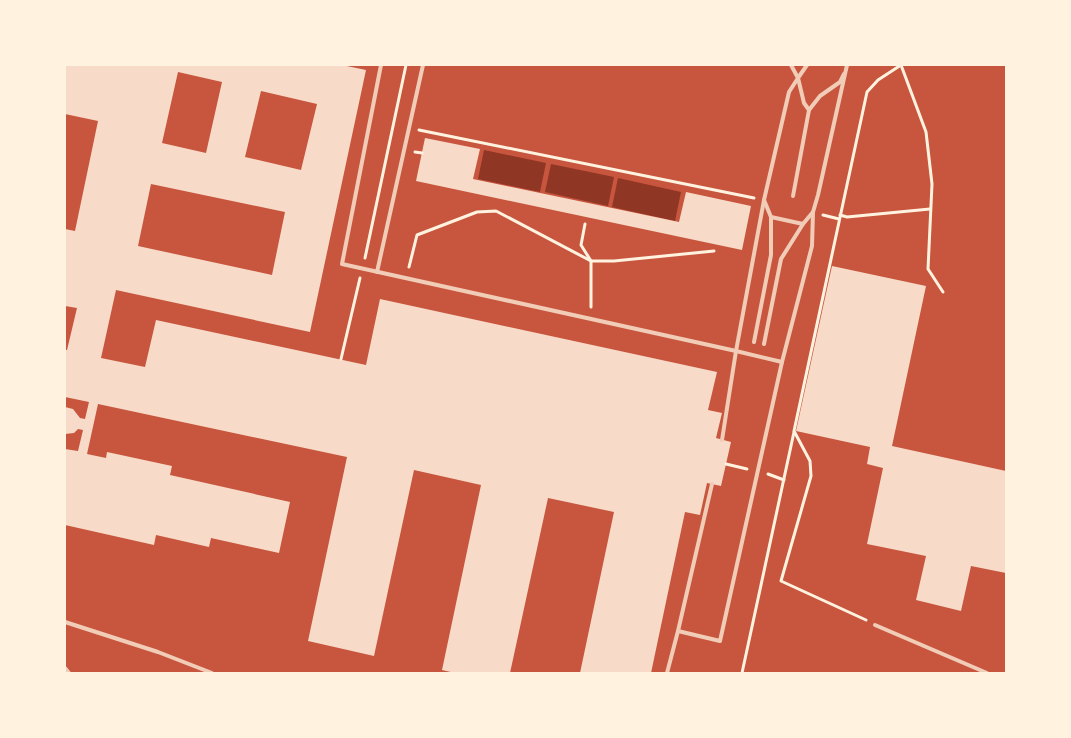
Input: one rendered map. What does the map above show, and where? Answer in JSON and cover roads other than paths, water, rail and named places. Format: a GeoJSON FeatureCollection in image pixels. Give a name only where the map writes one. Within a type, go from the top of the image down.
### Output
{"type":"FeatureCollection","features":[{"type":"Feature","properties":{"kind":"lane"},"geometry":{"type":"LineString","coordinates":[[381,65],[342,264],[782,362]]}},
{"type":"Feature","properties":{"kind":"lane"},"geometry":{"type":"LineString","coordinates":[[377,272],[423,65]]}},
{"type":"Feature","properties":{"kind":"lane"},"geometry":{"type":"LineString","coordinates":[[791,65],[798,78],[802,95],[809,110]]}},
{"type":"Feature","properties":{"kind":"lane"},"geometry":{"type":"LineString","coordinates":[[722,440],[736,351],[764,200],[789,92],[807,65]]}},
{"type":"Feature","properties":{"kind":"lane"},"geometry":{"type":"LineString","coordinates":[[792,196],[809,110],[820,96],[840,82],[846,67]]}},
{"type":"Feature","properties":{"kind":"lane"},"geometry":{"type":"LineString","coordinates":[[764,344],[781,259],[812,212],[818,195],[846,67]]}},
{"type":"Feature","properties":{"kind":"lane"},"geometry":{"type":"LineString","coordinates":[[754,342],[771,255],[771,217],[764,200]]}},
{"type":"Feature","properties":{"kind":"lane"},"geometry":{"type":"LineString","coordinates":[[678,631],[720,641],[782,362],[812,246],[812,212]]}},
{"type":"Feature","properties":{"kind":"lane"},"geometry":{"type":"LineString","coordinates":[[771,217],[803,224]]}},
{"type":"Feature","properties":{"kind":"lane"},"geometry":{"type":"LineString","coordinates":[[668,673],[712,484]]}},
{"type":"Feature","properties":{"kind":"lane"},"geometry":{"type":"LineString","coordinates":[[65,622],[167,655],[212,673]]}},
{"type":"Feature","properties":{"kind":"lane"},"geometry":{"type":"LineString","coordinates":[[875,625],[987,673]]}},
{"type":"Feature","properties":{"kind":"lane"},"geometry":{"type":"LineString","coordinates":[[65,668],[69,673]]}}]}
